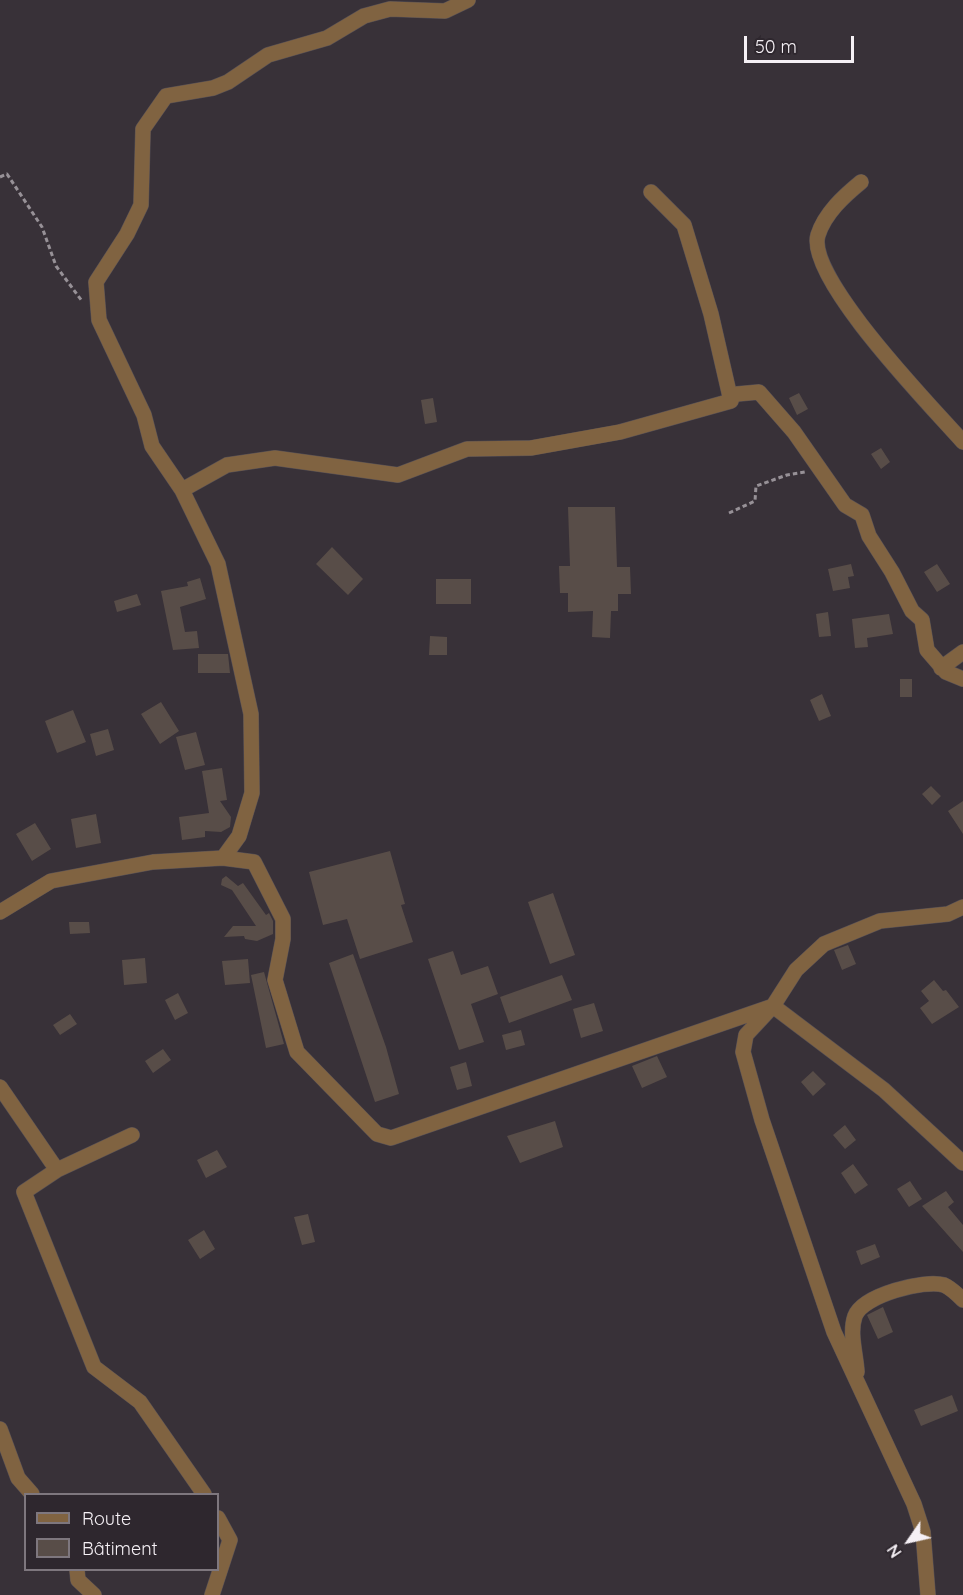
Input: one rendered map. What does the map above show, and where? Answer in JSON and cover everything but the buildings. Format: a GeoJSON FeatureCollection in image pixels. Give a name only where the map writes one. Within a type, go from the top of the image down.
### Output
{"type":"FeatureCollection","features":[{"type":"Feature","properties":{"kind":"street"},"geometry":{"type":"LineString","coordinates":[[223,858],[239,836],[252,794],[251,714],[218,564],[182,490],[152,446],[144,415],[99,320],[96,282],[127,234],[141,205],[143,129],[166,96],[213,88],[228,82],[268,55],[327,38],[364,16],[390,9],[445,11],[468,0]]}},
{"type":"Feature","properties":{"kind":"street"},"geometry":{"type":"LineString","coordinates":[[861,182],[837,202],[818,235],[818,257],[839,294],[868,333],[963,442]]}},
{"type":"Feature","properties":{"kind":"street"},"geometry":{"type":"LineString","coordinates":[[651,192],[684,225],[711,314],[731,398]]}},
{"type":"Feature","properties":{"kind":"street"},"geometry":{"type":"LineString","coordinates":[[182,490],[226,465],[275,458],[398,475],[467,449],[531,448],[620,432],[731,400],[737,394],[759,392],[794,432],[845,505],[862,515],[869,536],[892,572],[912,611],[922,621],[924,644],[941,668],[952,676],[963,679]]}},
{"type":"Feature","properties":{"kind":"street"},"geometry":{"type":"LineString","coordinates":[[941,668],[963,652]]}},
{"type":"Feature","properties":{"kind":"street"},"geometry":{"type":"LineString","coordinates":[[0,912],[51,881],[153,861],[223,858],[254,862],[283,919],[283,939],[275,980],[297,1052],[377,1134],[391,1138],[773,1006]]}},
{"type":"Feature","properties":{"kind":"street"},"geometry":{"type":"LineString","coordinates":[[928,1595],[923,1532],[914,1504],[834,1332],[762,1120],[742,1052],[746,1035],[773,1006],[796,970],[824,944],[880,921],[948,914],[963,907]]}},
{"type":"Feature","properties":{"kind":"street"},"geometry":{"type":"LineString","coordinates":[[773,1006],[884,1090],[963,1163]]}},
{"type":"Feature","properties":{"kind":"street"},"geometry":{"type":"LineString","coordinates":[[0,1087],[57,1170]]}},
{"type":"Feature","properties":{"kind":"street"},"geometry":{"type":"LineString","coordinates":[[132,1135],[57,1170],[24,1192],[94,1367],[140,1401],[203,1493]]}},
{"type":"Feature","properties":{"kind":"street"},"geometry":{"type":"LineString","coordinates":[[857,1379],[852,1333],[856,1314],[869,1301],[924,1282],[946,1286],[963,1300]]}},
{"type":"Feature","properties":{"kind":"street"},"geometry":{"type":"LineString","coordinates":[[0,1429],[18,1478],[31,1493]]}},
{"type":"Feature","properties":{"kind":"street"},"geometry":{"type":"LineString","coordinates":[[212,1595],[230,1540],[219,1520]]}},
{"type":"Feature","properties":{"kind":"street"},"geometry":{"type":"LineString","coordinates":[[77,1571],[78,1580],[94,1595]]}},
{"type":"Feature","properties":{"kind":"path"},"geometry":{"type":"LineString","coordinates":[[0,177],[7,174],[17,188],[42,227],[56,266],[99,320]]}},
{"type":"Feature","properties":{"kind":"path"},"geometry":{"type":"LineString","coordinates":[[729,513],[755,501],[756,486],[787,475],[819,470]]}}]}
